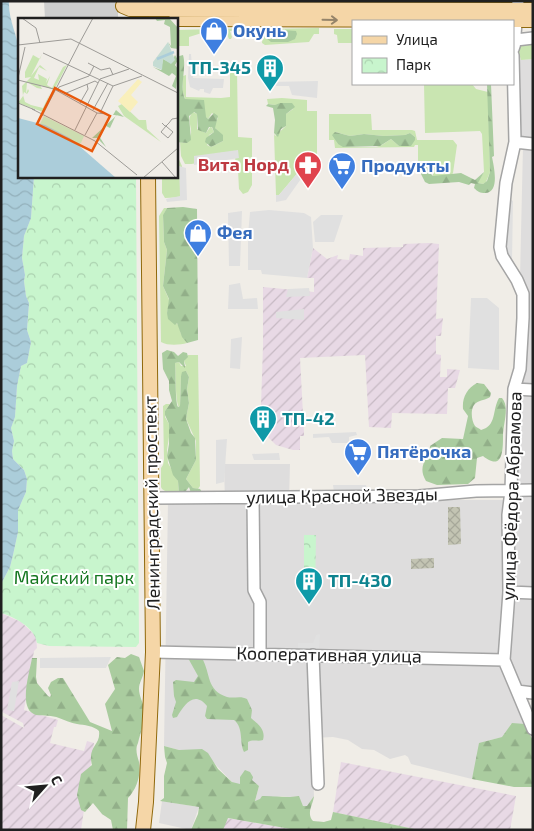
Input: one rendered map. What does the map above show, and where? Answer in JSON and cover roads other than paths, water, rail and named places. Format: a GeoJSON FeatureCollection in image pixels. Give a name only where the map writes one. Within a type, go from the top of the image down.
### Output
{"type":"FeatureCollection","features":[{"type":"Feature","properties":{"kind":"main road"},"geometry":{"type":"LineString","coordinates":[[123,4],[130,9],[149,10],[533,10]]}},
{"type":"Feature","properties":{"kind":"main road"},"geometry":{"type":"LineString","coordinates":[[123,4],[125,13],[132,18]]}},
{"type":"Feature","properties":{"kind":"main road"},"geometry":{"type":"LineString","coordinates":[[178,19],[517,10],[533,20]]}},
{"type":"Feature","properties":{"kind":"main road","name":"Ленинградский проспект"},"geometry":{"type":"LineString","coordinates":[[143,830],[153,652],[148,178]]}},
{"type":"Feature","properties":{"kind":"street"},"geometry":{"type":"LineString","coordinates":[[517,10],[515,44],[533,38]]}},
{"type":"Feature","properties":{"kind":"street","name":"улица Фёдора Абрамова"},"geometry":{"type":"LineString","coordinates":[[514,85],[515,142],[506,183],[500,247],[502,256],[517,280],[523,294],[523,346],[520,369],[514,389],[511,490],[508,515],[509,592],[504,660],[533,729]]}},
{"type":"Feature","properties":{"kind":"street"},"geometry":{"type":"LineString","coordinates":[[515,142],[533,144]]}},
{"type":"Feature","properties":{"kind":"street"},"geometry":{"type":"LineString","coordinates":[[514,389],[533,390]]}},
{"type":"Feature","properties":{"kind":"street","name":"улица Красной Звезды"},"geometry":{"type":"LineString","coordinates":[[152,498],[419,496],[476,491],[533,490]]}},
{"type":"Feature","properties":{"kind":"street"},"geometry":{"type":"LineString","coordinates":[[252,498],[254,590],[260,602],[260,654]]}},
{"type":"Feature","properties":{"kind":"street"},"geometry":{"type":"LineString","coordinates":[[509,592],[533,593]]}},
{"type":"Feature","properties":{"kind":"street","name":"Кооперативная улица"},"geometry":{"type":"LineString","coordinates":[[153,652],[504,660]]}},
{"type":"Feature","properties":{"kind":"street"},"geometry":{"type":"LineString","coordinates":[[313,655],[318,784]]}},
{"type":"Feature","properties":{"kind":"street"},"geometry":{"type":"LineString","coordinates":[[517,690],[533,693]]}},
{"type":"Feature","properties":{"kind":"water"},"geometry":{"type":"Polygon","coordinates":[[[1,1],[9,1],[10,15],[18,46],[18,178],[34,178],[31,218],[24,236],[22,258],[26,296],[29,303],[27,330],[31,342],[27,363],[21,366],[17,386],[15,417],[11,428],[14,441],[13,459],[24,470],[27,479],[26,492],[18,510],[18,532],[10,567],[1,584],[1,1]]]}},
{"type":"Feature","properties":{"kind":"place","name":"Окунь"},"geometry":{"type":"Point","coordinates":[214,55]}},
{"type":"Feature","properties":{"kind":"place","name":"ТП-345"},"geometry":{"type":"Point","coordinates":[270,92]}},
{"type":"Feature","properties":{"kind":"place","name":"Вита Норд"},"geometry":{"type":"Point","coordinates":[308,189]}},
{"type":"Feature","properties":{"kind":"place","name":"Продукты"},"geometry":{"type":"Point","coordinates":[342,190]}},
{"type":"Feature","properties":{"kind":"place","name":"Фея"},"geometry":{"type":"Point","coordinates":[198,257]}},
{"type":"Feature","properties":{"kind":"place","name":"ТП-42"},"geometry":{"type":"Point","coordinates":[263,443]}},
{"type":"Feature","properties":{"kind":"place","name":"Пятёрочка"},"geometry":{"type":"Point","coordinates":[358,476]}},
{"type":"Feature","properties":{"kind":"place","name":"ТП-430"},"geometry":{"type":"Point","coordinates":[309,605]}},
{"type":"Feature","properties":{"kind":"park label","name":"Майский парк"},"geometry":{"type":"Point","coordinates":[74,578]}}]}
